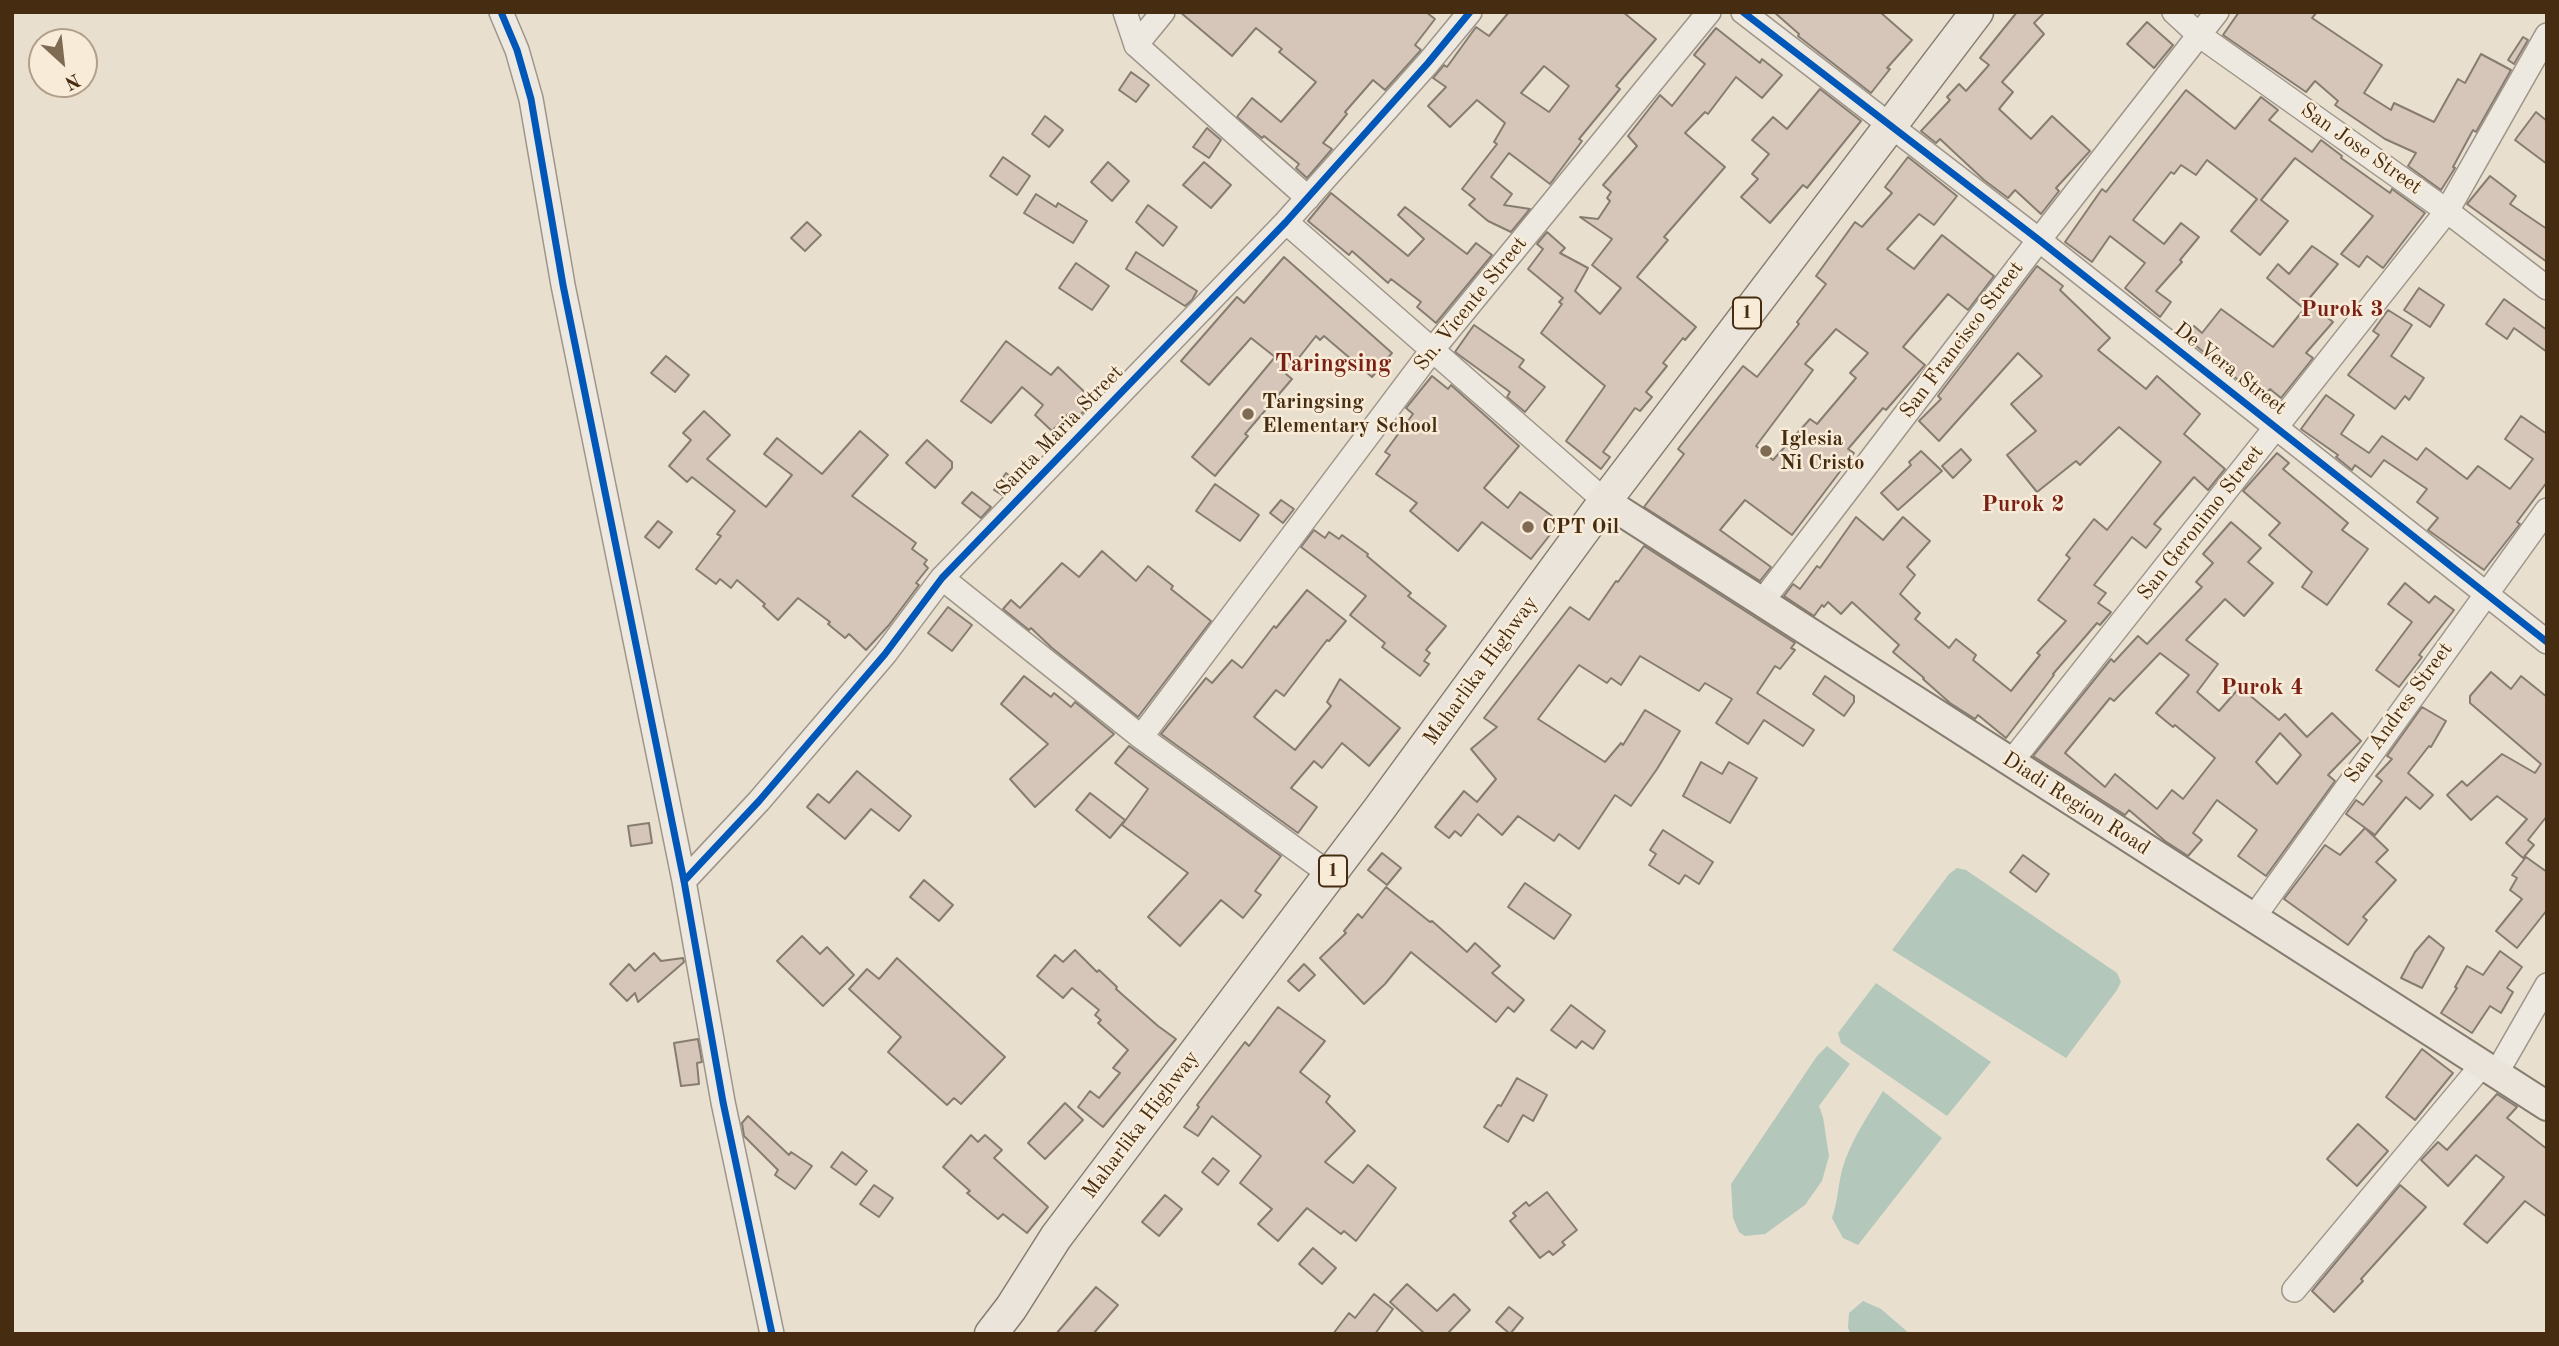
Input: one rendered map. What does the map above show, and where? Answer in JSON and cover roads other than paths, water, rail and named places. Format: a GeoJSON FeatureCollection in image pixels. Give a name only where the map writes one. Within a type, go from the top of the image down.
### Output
{"type":"FeatureCollection","features":[{"type":"Feature","properties":{"kind":"highway","name":"Maharlika Highway"},"geometry":{"type":"LineString","coordinates":[[991,1334],[1011,1308],[1056,1237],[1331,875],[1605,501],[1977,12]]}},
{"type":"Feature","properties":{"kind":"main road","name":"Diadi Region Road"},"geometry":{"type":"LineString","coordinates":[[1605,501],[2547,1106]]}},
{"type":"Feature","properties":{"kind":"street"},"geometry":{"type":"LineString","coordinates":[[501,12],[517,50],[531,99],[563,285],[684,881],[723,1102],[772,1334]]}},
{"type":"Feature","properties":{"kind":"street"},"geometry":{"type":"LineString","coordinates":[[1125,12],[1136,45],[1308,198]]}},
{"type":"Feature","properties":{"kind":"street"},"geometry":{"type":"LineString","coordinates":[[1136,45],[1163,12]]}},
{"type":"Feature","properties":{"kind":"street","name":"Santa Maria Street"},"geometry":{"type":"LineString","coordinates":[[684,881],[759,802],[867,675],[942,578],[1286,222],[1429,63],[1470,12]]}},
{"type":"Feature","properties":{"kind":"street","name":"Sn. Vicente Street"},"geometry":{"type":"LineString","coordinates":[[1141,737],[1433,349],[1709,12]]}},
{"type":"Feature","properties":{"kind":"street","name":"De Vera Street"},"geometry":{"type":"LineString","coordinates":[[1743,12],[2039,240],[2547,642]]}},
{"type":"Feature","properties":{"kind":"street","name":"San Jose Street"},"geometry":{"type":"LineString","coordinates":[[2174,12],[2199,35],[2447,211],[2547,288]]}},
{"type":"Feature","properties":{"kind":"street","name":"San Francisco Street"},"geometry":{"type":"LineString","coordinates":[[1761,603],[2217,12]]}},
{"type":"Feature","properties":{"kind":"street","name":"San Geronimo Street"},"geometry":{"type":"LineString","coordinates":[[2011,762],[2447,211],[2547,35]]}},
{"type":"Feature","properties":{"kind":"street"},"geometry":{"type":"LineString","coordinates":[[1286,222],[1605,501]]}},
{"type":"Feature","properties":{"kind":"street","name":"San Andres Street"},"geometry":{"type":"LineString","coordinates":[[2254,917],[2547,510]]}},
{"type":"Feature","properties":{"kind":"street"},"geometry":{"type":"LineString","coordinates":[[942,578],[1141,737],[1331,875]]}},
{"type":"Feature","properties":{"kind":"street"},"geometry":{"type":"LineString","coordinates":[[2294,1290],[2490,1068],[2547,985]]}},
{"type":"Feature","properties":{"kind":"place","name":"Taringsing Elementary School"},"geometry":{"type":"Point","coordinates":[1248,414]}},
{"type":"Feature","properties":{"kind":"place","name":"Iglesia Ni Cristo"},"geometry":{"type":"Point","coordinates":[1766,451]}},
{"type":"Feature","properties":{"kind":"place","name":"CPT Oil"},"geometry":{"type":"Point","coordinates":[1528,527]}},
{"type":"Feature","properties":{"kind":"district","name":"Purok 3"},"geometry":{"type":"Point","coordinates":[2342,310]}},
{"type":"Feature","properties":{"kind":"district","name":"Taringsing"},"geometry":{"type":"Point","coordinates":[1333,365]}},
{"type":"Feature","properties":{"kind":"district","name":"Purok 2"},"geometry":{"type":"Point","coordinates":[2023,505]}},
{"type":"Feature","properties":{"kind":"district","name":"Purok 4"},"geometry":{"type":"Point","coordinates":[2262,688]}}]}
